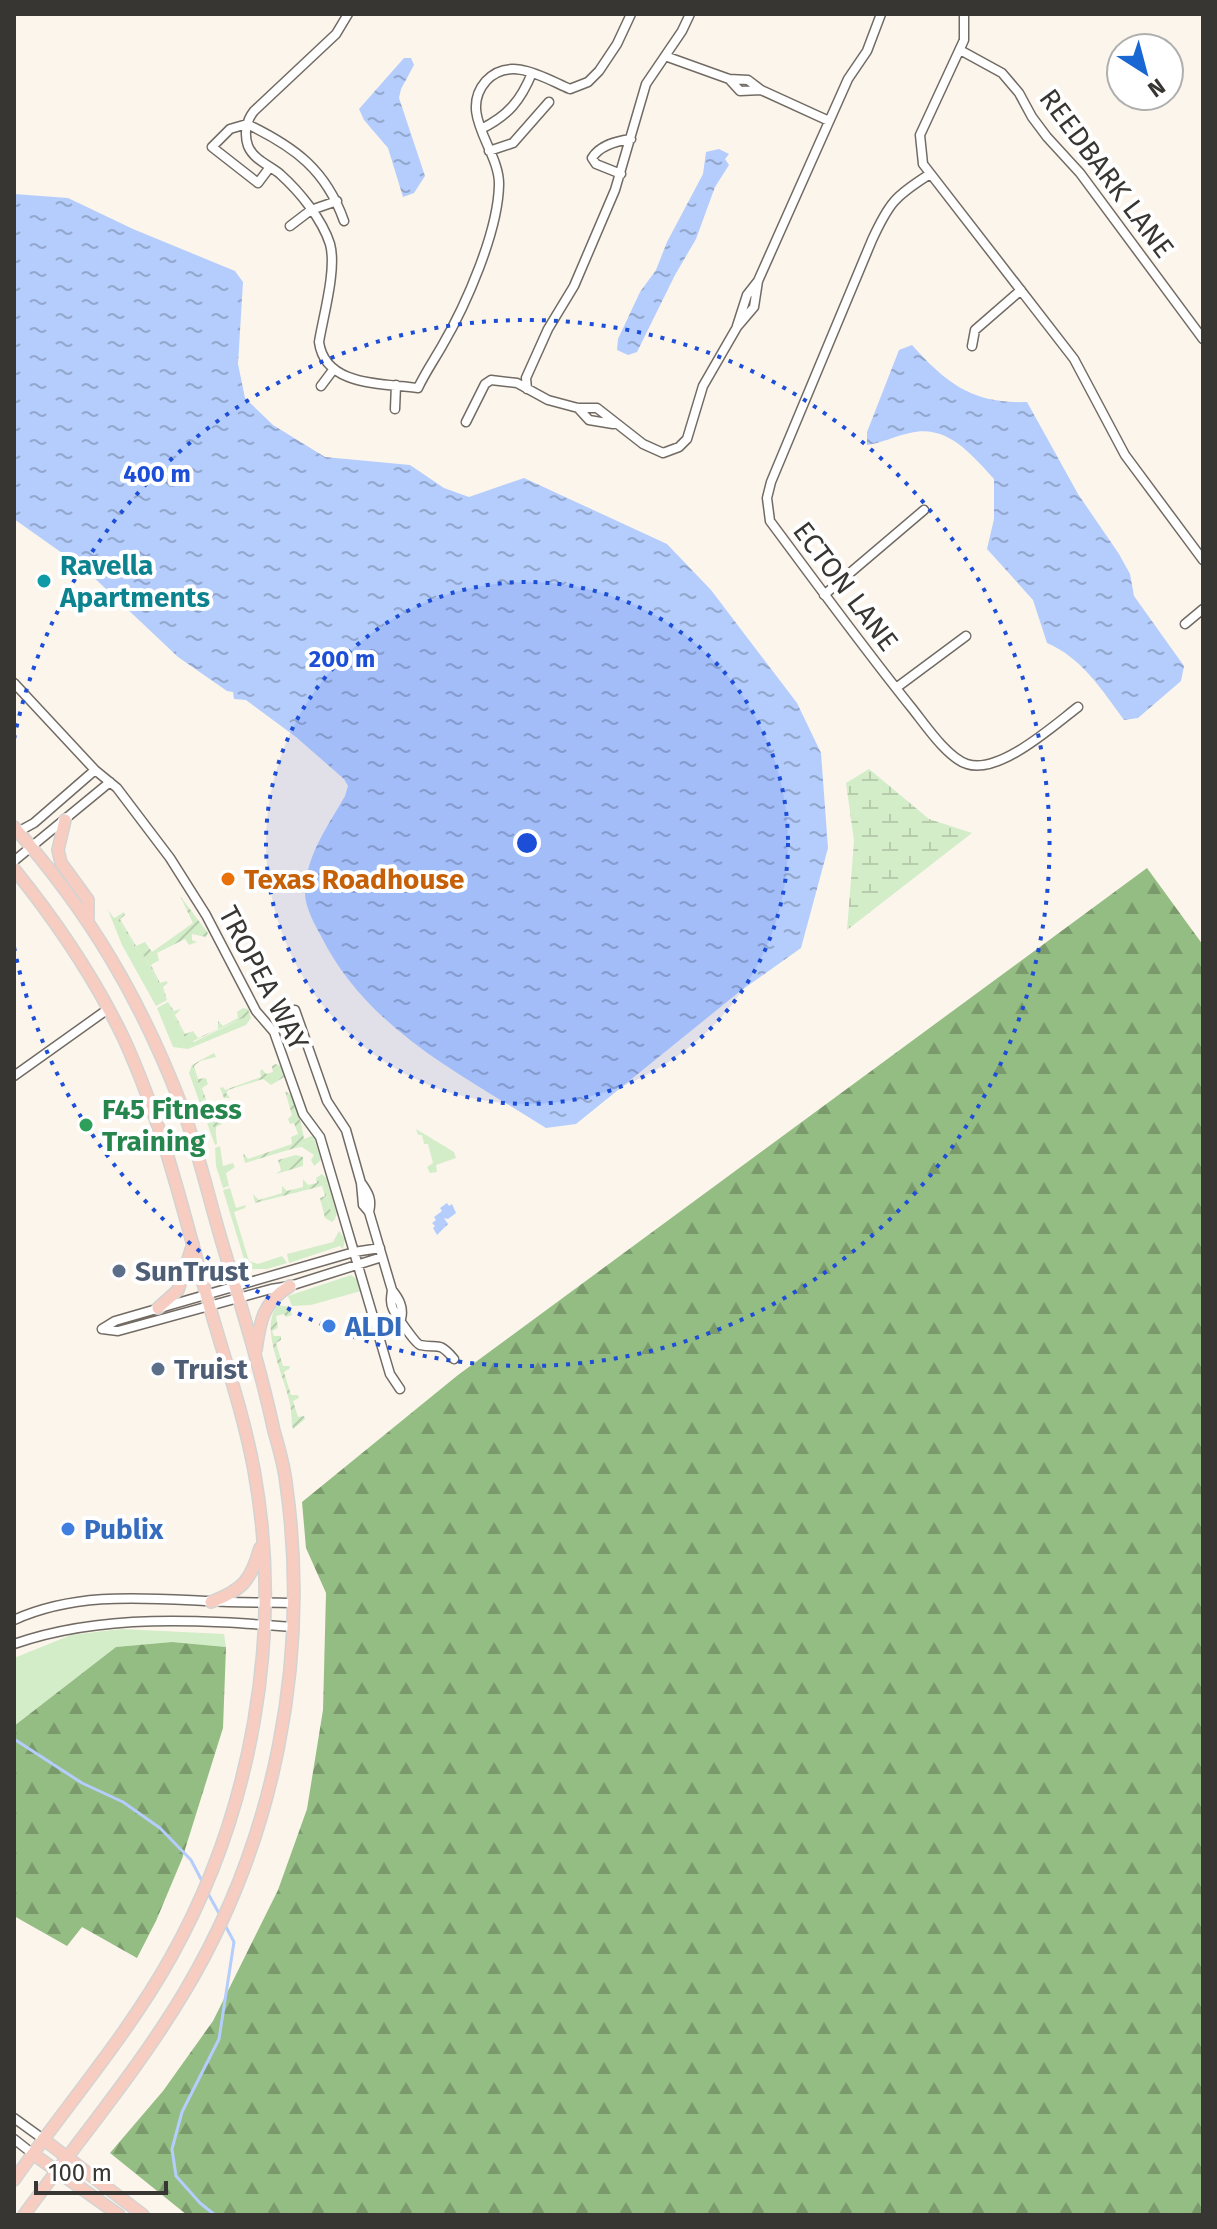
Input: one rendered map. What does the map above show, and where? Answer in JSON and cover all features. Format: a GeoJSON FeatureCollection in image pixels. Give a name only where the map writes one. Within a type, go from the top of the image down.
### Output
{"type":"FeatureCollection","features":[{"type":"Feature","properties":{"kind":"main road"},"geometry":{"type":"LineString","coordinates":[[65,820],[58,850],[61,863],[88,900],[88,919]]}},
{"type":"Feature","properties":{"kind":"main road"},"geometry":{"type":"LineString","coordinates":[[15,831],[31,846],[88,919],[148,1024],[183,1110],[255,1354],[286,1479],[293,1537],[294,1603],[291,1664],[280,1741],[250,1855],[235,1890],[184,1993],[24,2215]]}},
{"type":"Feature","properties":{"kind":"main road"},"geometry":{"type":"LineString","coordinates":[[14,869],[76,952],[108,1009],[150,1102],[242,1411],[263,1536],[264,1602],[257,1701],[239,1791],[217,1857],[194,1911],[148,1996],[14,2180]]}},
{"type":"Feature","properties":{"kind":"main road"},"geometry":{"type":"LineString","coordinates":[[158,1308],[178,1290],[193,1244]]}},
{"type":"Feature","properties":{"kind":"main road"},"geometry":{"type":"LineString","coordinates":[[255,1354],[265,1307],[290,1286]]}},
{"type":"Feature","properties":{"kind":"main road"},"geometry":{"type":"LineString","coordinates":[[211,1602],[236,1592],[244,1584],[256,1562],[263,1536]]}},
{"type":"Feature","properties":{"kind":"main road"},"geometry":{"type":"LineString","coordinates":[[43,2139],[143,2215]]}},
{"type":"Feature","properties":{"kind":"main road"},"geometry":{"type":"LineString","coordinates":[[33,2154],[119,2215]]}},
{"type":"Feature","properties":{"kind":"street"},"geometry":{"type":"LineString","coordinates":[[348,14],[336,34],[254,111],[245,134],[249,148],[258,159],[298,193],[330,245],[332,263],[319,342],[320,354],[333,370],[349,379],[418,388],[480,268],[499,187],[475,102],[485,82],[503,69],[513,68],[570,89],[588,82],[617,44],[631,14]]}},
{"type":"Feature","properties":{"kind":"street"},"geometry":{"type":"LineString","coordinates":[[527,389],[526,378],[548,329],[579,275],[621,174],[646,84],[690,14]]}},
{"type":"Feature","properties":{"kind":"street"},"geometry":{"type":"LineString","coordinates":[[466,422],[479,392],[491,380],[517,383],[548,400],[578,408],[597,408],[643,444],[663,453],[679,447],[687,439],[703,386],[737,327],[740,310],[758,281],[848,79],[867,51],[881,14]]}},
{"type":"Feature","properties":{"kind":"street"},"geometry":{"type":"LineString","coordinates":[[964,14],[964,40],[920,135],[923,164],[1074,359],[1125,455],[1203,560]]}},
{"type":"Feature","properties":{"kind":"street","name":"REEDBARK LANE"},"geometry":{"type":"LineString","coordinates":[[960,50],[1002,73],[1019,93],[1032,117],[1080,173],[1203,339]]}},
{"type":"Feature","properties":{"kind":"street"},"geometry":{"type":"LineString","coordinates":[[665,56],[729,79],[748,80],[761,90],[829,121]]}},
{"type":"Feature","properties":{"kind":"street"},"geometry":{"type":"LineString","coordinates":[[481,129],[498,121],[516,104],[532,73]]}},
{"type":"Feature","properties":{"kind":"street"},"geometry":{"type":"LineString","coordinates":[[489,151],[513,143],[549,102]]}},
{"type":"Feature","properties":{"kind":"street"},"geometry":{"type":"LineString","coordinates":[[270,167],[258,183],[212,147],[230,129],[247,124],[277,138],[302,156],[324,180],[337,201],[344,221]]}},
{"type":"Feature","properties":{"kind":"street"},"geometry":{"type":"LineString","coordinates":[[621,174],[596,164],[592,158],[596,152],[616,141],[631,139]]}},
{"type":"Feature","properties":{"kind":"street","name":"ECTON LANE"},"geometry":{"type":"LineString","coordinates":[[930,174],[899,193],[885,211],[771,482],[767,498],[770,521],[944,748],[967,764],[994,764],[1008,757],[1078,707]]}},
{"type":"Feature","properties":{"kind":"street"},"geometry":{"type":"LineString","coordinates":[[290,226],[311,210],[337,201]]}},
{"type":"Feature","properties":{"kind":"street"},"geometry":{"type":"LineString","coordinates":[[972,346],[975,330],[1021,290]]}},
{"type":"Feature","properties":{"kind":"street"},"geometry":{"type":"LineString","coordinates":[[321,386],[333,370]]}},
{"type":"Feature","properties":{"kind":"street"},"geometry":{"type":"LineString","coordinates":[[395,409],[396,385]]}},
{"type":"Feature","properties":{"kind":"street"},"geometry":{"type":"LineString","coordinates":[[824,595],[924,510]]}},
{"type":"Feature","properties":{"kind":"street"},"geometry":{"type":"LineString","coordinates":[[1185,624],[1203,609]]}},
{"type":"Feature","properties":{"kind":"street"},"geometry":{"type":"LineString","coordinates":[[896,688],[966,636]]}},
{"type":"Feature","properties":{"kind":"street","name":"TROPEA WAY"},"geometry":{"type":"LineString","coordinates":[[14,683],[134,809],[186,883],[256,1011],[274,1032],[303,1114],[320,1137],[390,1374],[400,1389]]}},
{"type":"Feature","properties":{"kind":"street"},"geometry":{"type":"LineString","coordinates":[[15,831],[34,823],[95,770]]}},
{"type":"Feature","properties":{"kind":"street"},"geometry":{"type":"LineString","coordinates":[[14,861],[110,782]]}},
{"type":"Feature","properties":{"kind":"street"},"geometry":{"type":"LineString","coordinates":[[14,1076],[108,1009]]}},
{"type":"Feature","properties":{"kind":"street"},"geometry":{"type":"LineString","coordinates":[[295,1010],[327,1101],[346,1130],[361,1183],[369,1194],[369,1212],[392,1290],[403,1311],[401,1319],[416,1343],[439,1346],[454,1359]]}},
{"type":"Feature","properties":{"kind":"street"},"geometry":{"type":"LineString","coordinates":[[381,1252],[354,1252],[237,1292],[211,1307],[118,1331],[102,1329],[115,1321],[206,1294],[237,1292],[290,1286],[358,1266],[381,1252]]}},
{"type":"Feature","properties":{"kind":"street"},"geometry":{"type":"LineString","coordinates":[[14,1620],[32,1612],[79,1601],[133,1596],[211,1602],[294,1603]]}},
{"type":"Feature","properties":{"kind":"street"},"geometry":{"type":"LineString","coordinates":[[14,1644],[63,1629],[98,1624],[144,1622],[293,1627]]}},
{"type":"Feature","properties":{"kind":"street"},"geometry":{"type":"LineString","coordinates":[[14,2118],[43,2139]]}},
{"type":"Feature","properties":{"kind":"street"},"geometry":{"type":"LineString","coordinates":[[14,2139],[33,2154]]}},
{"type":"Feature","properties":{"kind":"green space"},"geometry":{"type":"Polygon","coordinates":[[[869,769],[929,819],[972,833],[847,930],[854,841],[846,783],[869,769]]]}},
{"type":"Feature","properties":{"kind":"green space"},"geometry":{"type":"Polygon","coordinates":[[[1147,868],[1203,945],[1203,2215],[187,2215],[110,2153],[163,2091],[213,2021],[278,1890],[307,1809],[323,1710],[326,1593],[306,1548],[302,1502],[458,1375],[1147,868]]]}},
{"type":"Feature","properties":{"kind":"green space"},"geometry":{"type":"Polygon","coordinates":[[[180,896],[208,933],[206,937],[192,934],[192,940],[197,942],[189,945],[185,939],[157,953],[159,960],[151,965],[160,983],[168,983],[163,987],[167,1000],[146,958],[137,950],[116,917],[124,912],[120,919],[136,946],[145,942],[152,952],[193,923],[180,896]]]}},
{"type":"Feature","properties":{"kind":"green space"},"geometry":{"type":"Polygon","coordinates":[[[108,910],[146,958],[167,1000],[156,1006],[122,945],[108,910]]]}},
{"type":"Feature","properties":{"kind":"green space"},"geometry":{"type":"Polygon","coordinates":[[[168,1002],[184,1036],[194,1042],[243,1018],[251,1018],[246,1025],[188,1049],[173,1047],[157,1008],[168,1002]]]}},
{"type":"Feature","properties":{"kind":"green space"},"geometry":{"type":"Polygon","coordinates":[[[168,1002],[174,1011],[181,1009],[175,1015],[185,1034],[193,1031],[198,1038],[218,1029],[218,1021],[223,1026],[238,1018],[237,1012],[243,1008],[248,1009],[251,1018],[243,1018],[191,1042],[184,1036],[168,1002]]]}},
{"type":"Feature","properties":{"kind":"green space"},"geometry":{"type":"Polygon","coordinates":[[[214,1053],[216,1057],[194,1066],[198,1079],[206,1078],[208,1084],[202,1088],[213,1120],[219,1119],[222,1124],[216,1127],[216,1134],[192,1065],[214,1053]]]}},
{"type":"Feature","properties":{"kind":"green space"},"geometry":{"type":"Polygon","coordinates":[[[192,1065],[216,1134],[215,1145],[189,1073],[192,1065]]]}},
{"type":"Feature","properties":{"kind":"green space"},"geometry":{"type":"Polygon","coordinates":[[[272,1066],[282,1067],[284,1077],[271,1085],[263,1079],[228,1090],[226,1093],[230,1098],[224,1098],[220,1088],[225,1090],[261,1077],[262,1069],[266,1074],[273,1072],[272,1066]]]}},
{"type":"Feature","properties":{"kind":"green space"},"geometry":{"type":"Polygon","coordinates":[[[285,1091],[291,1095],[304,1139],[314,1138],[295,1148],[245,1163],[243,1153],[248,1159],[292,1144],[291,1137],[298,1134],[294,1123],[290,1124],[288,1119],[292,1115],[285,1091]]]}},
{"type":"Feature","properties":{"kind":"green space"},"geometry":{"type":"Polygon","coordinates":[[[416,1129],[454,1152],[456,1158],[436,1165],[437,1172],[430,1173],[427,1167],[433,1163],[428,1144],[424,1144],[422,1135],[418,1135],[416,1129]]]}},
{"type":"Feature","properties":{"kind":"green space"},"geometry":{"type":"Polygon","coordinates":[[[314,1138],[321,1160],[314,1166],[311,1160],[314,1155],[302,1147],[295,1148],[314,1138]]]}},
{"type":"Feature","properties":{"kind":"green space"},"geometry":{"type":"Polygon","coordinates":[[[220,1146],[223,1166],[233,1163],[235,1167],[226,1173],[229,1186],[223,1188],[216,1166],[215,1148],[220,1146]]]}},
{"type":"Feature","properties":{"kind":"green space"},"geometry":{"type":"Polygon","coordinates":[[[296,1155],[303,1157],[303,1166],[276,1174],[281,1170],[278,1160],[296,1155]]]}},
{"type":"Feature","properties":{"kind":"green space"},"geometry":{"type":"Polygon","coordinates":[[[322,1174],[337,1213],[335,1219],[323,1183],[320,1184],[316,1178],[322,1174]]]}},
{"type":"Feature","properties":{"kind":"green space"},"geometry":{"type":"Polygon","coordinates":[[[316,1178],[323,1183],[335,1219],[332,1222],[325,1218],[320,1198],[325,1196],[322,1186],[255,1203],[253,1194],[259,1200],[282,1193],[282,1186],[287,1191],[303,1187],[303,1179],[308,1185],[317,1183],[316,1178]]]}},
{"type":"Feature","properties":{"kind":"green space"},"geometry":{"type":"Polygon","coordinates":[[[230,1188],[236,1208],[246,1205],[234,1212],[249,1261],[258,1264],[282,1256],[287,1263],[267,1269],[249,1269],[223,1190],[230,1188]]]}},
{"type":"Feature","properties":{"kind":"green space"},"geometry":{"type":"Polygon","coordinates":[[[339,1231],[345,1239],[343,1249],[340,1246],[289,1263],[287,1254],[333,1242],[339,1231]]]}},
{"type":"Feature","properties":{"kind":"green space"},"geometry":{"type":"Polygon","coordinates":[[[351,1275],[358,1280],[361,1291],[311,1305],[292,1306],[288,1296],[351,1275]]]}},
{"type":"Feature","properties":{"kind":"green space"},"geometry":{"type":"Polygon","coordinates":[[[278,1305],[290,1307],[292,1315],[276,1316],[278,1328],[272,1331],[274,1336],[281,1336],[276,1343],[283,1366],[290,1366],[284,1372],[291,1395],[298,1395],[299,1398],[293,1401],[298,1417],[304,1416],[305,1419],[293,1429],[290,1404],[272,1339],[271,1326],[273,1314],[278,1305]]]}},
{"type":"Feature","properties":{"kind":"green space"},"geometry":{"type":"Polygon","coordinates":[[[121,1629],[224,1634],[226,1647],[172,1642],[116,1647],[14,1726],[14,1658],[71,1635],[121,1629]]]}},
{"type":"Feature","properties":{"kind":"green space"},"geometry":{"type":"Polygon","coordinates":[[[172,1642],[226,1647],[223,1728],[182,1859],[137,1958],[82,1927],[67,1946],[14,1916],[14,1726],[116,1647],[172,1642]]]}},
{"type":"Feature","properties":{"kind":"water"},"geometry":{"type":"Polygon","coordinates":[[[404,58],[411,58],[414,65],[399,98],[425,176],[414,193],[403,197],[388,148],[364,120],[359,109],[404,58]]]}},
{"type":"Feature","properties":{"kind":"water"},"geometry":{"type":"Polygon","coordinates":[[[719,149],[729,154],[725,159],[729,165],[715,187],[696,239],[637,352],[628,355],[617,350],[618,339],[640,292],[656,270],[667,242],[703,174],[706,152],[719,149]]]}},
{"type":"Feature","properties":{"kind":"water"},"geometry":{"type":"Polygon","coordinates":[[[14,194],[68,198],[235,271],[243,282],[238,364],[245,398],[273,425],[325,457],[410,465],[444,488],[469,497],[524,478],[667,544],[711,590],[797,703],[821,753],[828,848],[801,948],[739,992],[576,1124],[546,1128],[450,1068],[390,1024],[341,969],[315,925],[306,902],[310,864],[319,841],[345,796],[348,786],[344,779],[296,737],[246,700],[234,699],[233,692],[178,657],[86,570],[14,519],[14,194]]]}},
{"type":"Feature","properties":{"kind":"water"},"geometry":{"type":"Polygon","coordinates":[[[912,345],[937,371],[962,389],[991,399],[1027,402],[1078,494],[1119,554],[1130,574],[1134,596],[1184,666],[1181,681],[1138,718],[1124,720],[1081,666],[1047,643],[1033,600],[987,549],[994,519],[994,479],[976,460],[947,437],[923,431],[867,445],[867,432],[899,350],[912,345]]]}},
{"type":"Feature","properties":{"kind":"water"},"geometry":{"type":"Polygon","coordinates":[[[447,1203],[449,1206],[452,1204],[456,1213],[448,1219],[444,1218],[448,1224],[437,1235],[432,1223],[442,1211],[440,1208],[447,1203]]]}},
{"type":"Feature","properties":{"kind":"waterway"},"geometry":{"type":"LineString","coordinates":[[14,1739],[82,1783],[123,1802],[160,1828],[191,1860],[203,1883]]}},
{"type":"Feature","properties":{"kind":"waterway"},"geometry":{"type":"LineString","coordinates":[[206,1890],[220,1915]]}},
{"type":"Feature","properties":{"kind":"waterway"},"geometry":{"type":"LineString","coordinates":[[215,2215],[176,2176],[172,2149],[182,2112],[219,2039],[234,1942],[225,1925]]}},
{"type":"Feature","properties":{"kind":"place","name":"Ravella Apartments"},"geometry":{"type":"Point","coordinates":[44,581]}},
{"type":"Feature","properties":{"kind":"place","name":"Texas Roadhouse"},"geometry":{"type":"Point","coordinates":[228,879]}},
{"type":"Feature","properties":{"kind":"place","name":"F45 Fitness Training"},"geometry":{"type":"Point","coordinates":[86,1125]}},
{"type":"Feature","properties":{"kind":"place","name":"SunTrust"},"geometry":{"type":"Point","coordinates":[119,1271]}},
{"type":"Feature","properties":{"kind":"place","name":"ALDI"},"geometry":{"type":"Point","coordinates":[329,1326]}},
{"type":"Feature","properties":{"kind":"place","name":"Truist"},"geometry":{"type":"Point","coordinates":[158,1369]}},
{"type":"Feature","properties":{"kind":"place","name":"Publix"},"geometry":{"type":"Point","coordinates":[68,1529]}}]}
